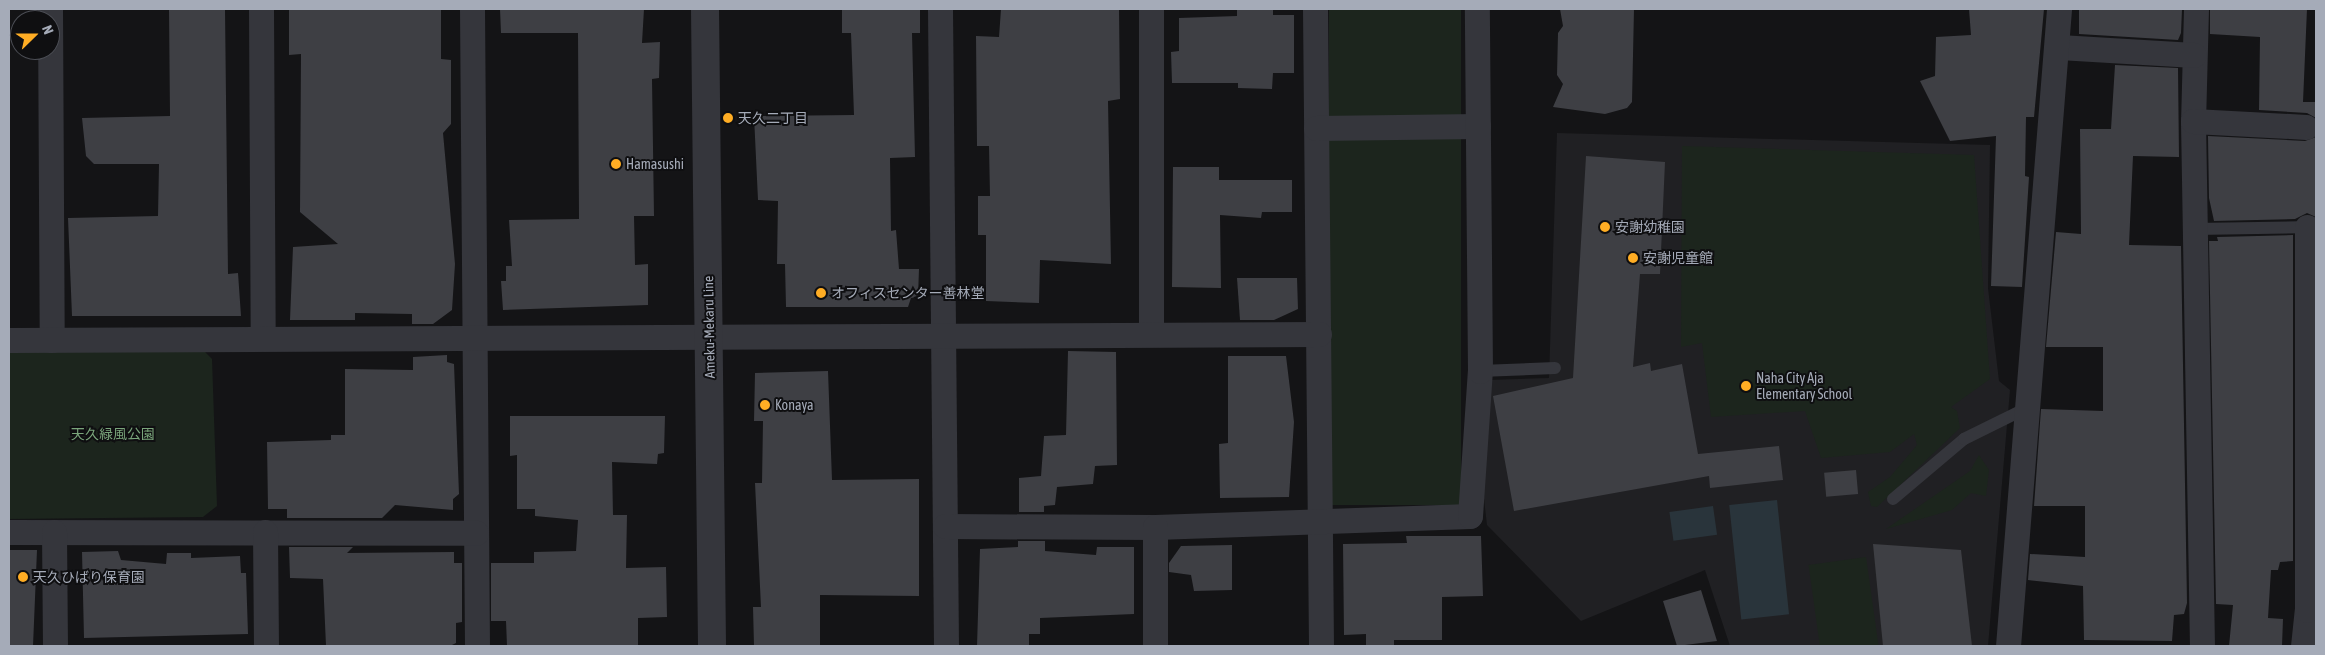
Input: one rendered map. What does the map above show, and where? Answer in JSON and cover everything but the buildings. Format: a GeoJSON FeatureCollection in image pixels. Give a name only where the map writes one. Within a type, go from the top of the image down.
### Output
{"type":"FeatureCollection","features":[{"type":"Feature","properties":{"kind":"street"},"geometry":{"type":"LineString","coordinates":[[50,9],[52,340]]}},
{"type":"Feature","properties":{"kind":"street"},"geometry":{"type":"LineString","coordinates":[[262,9],[263,338]]}},
{"type":"Feature","properties":{"kind":"street"},"geometry":{"type":"LineString","coordinates":[[472,9],[477,646]]}},
{"type":"Feature","properties":{"kind":"street","name":"Ameku-Mekaru Line"},"geometry":{"type":"LineString","coordinates":[[705,9],[712,646]]}},
{"type":"Feature","properties":{"kind":"street"},"geometry":{"type":"LineString","coordinates":[[940,9],[941,333],[946,646]]}},
{"type":"Feature","properties":{"kind":"street"},"geometry":{"type":"LineString","coordinates":[[1151,9],[1151,332]]}},
{"type":"Feature","properties":{"kind":"street"},"geometry":{"type":"LineString","coordinates":[[1315,9],[1321,646]]}},
{"type":"Feature","properties":{"kind":"street"},"geometry":{"type":"LineString","coordinates":[[945,526],[1155,527],[1320,523],[1470,516],[1480,371],[1477,9]]}},
{"type":"Feature","properties":{"kind":"street"},"geometry":{"type":"LineString","coordinates":[[2008,646],[2025,409],[2059,47],[2059,9]]}},
{"type":"Feature","properties":{"kind":"street"},"geometry":{"type":"LineString","coordinates":[[2196,9],[2193,121],[2202,646]]}},
{"type":"Feature","properties":{"kind":"street"},"geometry":{"type":"LineString","coordinates":[[2059,47],[2194,54]]}},
{"type":"Feature","properties":{"kind":"street"},"geometry":{"type":"LineString","coordinates":[[2193,121],[2306,127]]}},
{"type":"Feature","properties":{"kind":"street"},"geometry":{"type":"LineString","coordinates":[[1316,128],[1478,126]]}},
{"type":"Feature","properties":{"kind":"street"},"geometry":{"type":"LineString","coordinates":[[2303,646],[2307,600],[2312,227]]}},
{"type":"Feature","properties":{"kind":"street"},"geometry":{"type":"LineString","coordinates":[[9,340],[709,334],[1151,332],[1319,334]]}},
{"type":"Feature","properties":{"kind":"street"},"geometry":{"type":"LineString","coordinates":[[1155,527],[1155,646]]}},
{"type":"Feature","properties":{"kind":"street"},"geometry":{"type":"LineString","coordinates":[[9,532],[476,533]]}},
{"type":"Feature","properties":{"kind":"street"},"geometry":{"type":"LineString","coordinates":[[54,532],[56,646]]}},
{"type":"Feature","properties":{"kind":"street"},"geometry":{"type":"LineString","coordinates":[[265,532],[266,646]]}},
{"type":"Feature","properties":{"kind":"lane"},"geometry":{"type":"LineString","coordinates":[[2195,229],[2312,227]]}},
{"type":"Feature","properties":{"kind":"lane"},"geometry":{"type":"LineString","coordinates":[[1480,371],[1554,368]]}},
{"type":"Feature","properties":{"kind":"lane"},"geometry":{"type":"LineString","coordinates":[[1893,499],[1964,439],[2025,409]]}},
{"type":"Feature","properties":{"kind":"shaded area","name":"Naha City Aja Elementary School"},"geometry":{"type":"Polygon","coordinates":[[[1557,133],[1990,145],[1988,288],[1999,381],[2010,390],[1988,646],[1730,646],[1705,570],[1581,621],[1487,525],[1481,473],[1489,380],[1549,378],[1557,133]]]}},
{"type":"Feature","properties":{"kind":"shaded area"},"geometry":{"type":"Polygon","coordinates":[[[1777,500],[1789,614],[1741,619],[1729,505],[1777,500]]]}},
{"type":"Feature","properties":{"kind":"shaded area"},"geometry":{"type":"Polygon","coordinates":[[[1713,506],[1717,535],[1673,541],[1669,512],[1713,506]]]}},
{"type":"Feature","properties":{"kind":"green space"},"geometry":{"type":"Polygon","coordinates":[[[1329,9],[1461,9],[1461,505],[1329,505],[1329,9]]]}},
{"type":"Feature","properties":{"kind":"green space"},"geometry":{"type":"Polygon","coordinates":[[[1682,146],[1974,155],[1990,379],[1951,407],[1957,411],[1960,428],[1877,507],[1871,506],[1868,492],[1890,477],[1917,445],[1914,434],[1890,452],[1821,458],[1805,411],[1711,417],[1702,343],[1681,347],[1682,146]]]}},
{"type":"Feature","properties":{"kind":"green space","name":"天久緑風公園"},"geometry":{"type":"Polygon","coordinates":[[[203,350],[212,359],[217,506],[203,517],[9,519],[9,351],[203,350]]]}},
{"type":"Feature","properties":{"kind":"green space"},"geometry":{"type":"Polygon","coordinates":[[[1979,455],[1989,470],[1986,496],[1971,493],[1952,510],[1886,529],[1970,471],[1979,455]]]}},
{"type":"Feature","properties":{"kind":"green space"},"geometry":{"type":"Polygon","coordinates":[[[1866,557],[1879,646],[1820,646],[1809,565],[1866,557]]]}},
{"type":"Feature","properties":{"kind":"place","name":"天久二丁目"},"geometry":{"type":"Point","coordinates":[728,118]}},
{"type":"Feature","properties":{"kind":"place","name":"Hamasushi"},"geometry":{"type":"Point","coordinates":[616,164]}},
{"type":"Feature","properties":{"kind":"place","name":"安謝幼稚園"},"geometry":{"type":"Point","coordinates":[1605,227]}},
{"type":"Feature","properties":{"kind":"place","name":"安謝児童館"},"geometry":{"type":"Point","coordinates":[1633,258]}},
{"type":"Feature","properties":{"kind":"place","name":"オフィスセンター善林堂"},"geometry":{"type":"Point","coordinates":[821,293]}},
{"type":"Feature","properties":{"kind":"place","name":"Naha City Aja Elementary School"},"geometry":{"type":"Point","coordinates":[1746,386]}},
{"type":"Feature","properties":{"kind":"place","name":"Konaya"},"geometry":{"type":"Point","coordinates":[765,405]}},
{"type":"Feature","properties":{"kind":"place","name":"天久ひばり保育園"},"geometry":{"type":"Point","coordinates":[23,577]}}]}
